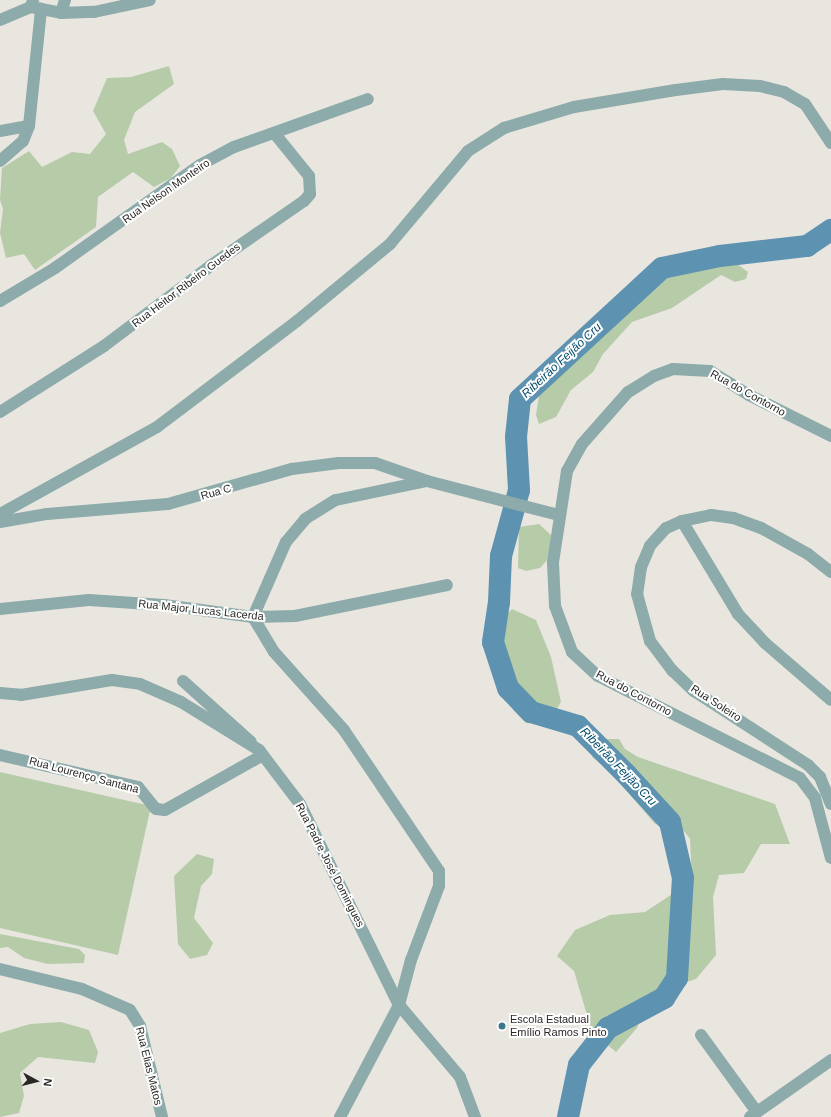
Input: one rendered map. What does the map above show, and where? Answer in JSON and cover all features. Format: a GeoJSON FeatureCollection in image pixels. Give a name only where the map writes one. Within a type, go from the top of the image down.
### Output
{"type":"FeatureCollection","features":[{"type":"Feature","properties":{"kind":"street"},"geometry":{"type":"LineString","coordinates":[[61,13],[65,0]]}},
{"type":"Feature","properties":{"kind":"street"},"geometry":{"type":"LineString","coordinates":[[0,20],[35,5],[61,13],[94,12],[150,0]]}},
{"type":"Feature","properties":{"kind":"street"},"geometry":{"type":"LineString","coordinates":[[0,161],[23,141],[29,126],[35,5]]}},
{"type":"Feature","properties":{"kind":"street"},"geometry":{"type":"LineString","coordinates":[[0,514],[156,427],[297,321],[390,244],[468,151],[504,128],[574,107],[662,92],[723,84],[760,86],[784,92],[805,104],[831,143]]}},
{"type":"Feature","properties":{"kind":"street","name":"Rua Nelson Monteiro"},"geometry":{"type":"LineString","coordinates":[[0,301],[55,268],[200,165],[234,147],[276,134],[368,99]]}},
{"type":"Feature","properties":{"kind":"street"},"geometry":{"type":"LineString","coordinates":[[0,131],[29,126]]}},
{"type":"Feature","properties":{"kind":"street","name":"Rua Heitor Ribeiro Guedes"},"geometry":{"type":"LineString","coordinates":[[0,412],[104,346],[210,266],[304,201],[310,194],[309,176],[276,134]]}},
{"type":"Feature","properties":{"kind":"street","name":"Rua do Contorno"},"geometry":{"type":"LineString","coordinates":[[831,436],[749,395],[710,371],[673,369],[628,392],[597,425],[567,471],[558,515],[553,563],[555,606],[572,652],[598,676],[800,778],[815,798],[831,858]]}},
{"type":"Feature","properties":{"kind":"street","name":"Rua C"},"geometry":{"type":"LineString","coordinates":[[0,522],[47,514],[168,504],[292,469],[339,463],[375,463],[427,481],[504,503],[558,515]]}},
{"type":"Feature","properties":{"kind":"street"},"geometry":{"type":"LineString","coordinates":[[340,1117],[399,1005],[411,960],[439,886],[439,871],[344,730],[274,652],[253,617],[286,542],[305,519],[336,500],[427,481]]}},
{"type":"Feature","properties":{"kind":"street","name":"Rua Soleiro"},"geometry":{"type":"LineString","coordinates":[[831,572],[808,554],[733,518],[711,515],[682,521],[666,528],[650,546],[641,567],[637,594],[650,641],[694,691],[808,765],[820,778],[831,804]]}},
{"type":"Feature","properties":{"kind":"street"},"geometry":{"type":"LineString","coordinates":[[682,521],[738,614],[765,643],[831,700]]}},
{"type":"Feature","properties":{"kind":"street","name":"Rua Major Lucas Lacerda"},"geometry":{"type":"LineString","coordinates":[[0,609],[89,600],[164,605],[253,617],[295,616],[447,585]]}},
{"type":"Feature","properties":{"kind":"street","name":"Rua Padre José Domingues"},"geometry":{"type":"LineString","coordinates":[[0,693],[21,695],[112,680],[140,684],[181,702],[261,753],[300,804],[399,1005],[460,1077],[475,1117]]}},
{"type":"Feature","properties":{"kind":"street"},"geometry":{"type":"LineString","coordinates":[[183,681],[261,753]]}},
{"type":"Feature","properties":{"kind":"street","name":"Rua Lourenço Santana"},"geometry":{"type":"LineString","coordinates":[[0,755],[138,788],[156,809],[164,810],[261,753]]}},
{"type":"Feature","properties":{"kind":"street","name":"Rua Elias Matos"},"geometry":{"type":"LineString","coordinates":[[0,969],[82,989],[130,1010],[140,1026],[162,1117]]}},
{"type":"Feature","properties":{"kind":"street"},"geometry":{"type":"LineString","coordinates":[[701,1035],[754,1114],[831,1060]]}},
{"type":"Feature","properties":{"kind":"green space"},"geometry":{"type":"Polygon","coordinates":[[[169,66],[174,84],[135,112],[124,140],[128,154],[162,142],[172,149],[180,166],[171,178],[154,187],[133,172],[98,197],[96,227],[35,270],[24,254],[6,258],[0,233],[3,209],[0,200],[2,168],[29,151],[42,167],[72,152],[90,154],[106,134],[93,111],[107,78],[131,77],[169,66]]]}},
{"type":"Feature","properties":{"kind":"green space"},"geometry":{"type":"Polygon","coordinates":[[[736,263],[748,272],[746,279],[735,282],[721,275],[672,308],[632,322],[603,354],[593,372],[571,390],[556,417],[539,424],[536,415],[540,389],[665,275],[679,268],[736,263]]]}},
{"type":"Feature","properties":{"kind":"green space"},"geometry":{"type":"Polygon","coordinates":[[[539,524],[552,536],[549,558],[540,568],[526,571],[518,568],[519,527],[539,524]]]}},
{"type":"Feature","properties":{"kind":"green space"},"geometry":{"type":"Polygon","coordinates":[[[512,609],[536,620],[551,657],[561,702],[548,724],[526,723],[513,710],[502,636],[502,619],[512,609]]]}},
{"type":"Feature","properties":{"kind":"green space"},"geometry":{"type":"Polygon","coordinates":[[[601,739],[619,739],[625,749],[638,757],[775,804],[790,844],[761,844],[744,873],[719,875],[713,897],[716,955],[696,979],[648,995],[637,1028],[616,1052],[592,1032],[574,971],[557,956],[575,930],[610,915],[645,912],[692,881],[690,839],[684,831],[655,824],[608,769],[592,757],[601,739]]]}},
{"type":"Feature","properties":{"kind":"green space"},"geometry":{"type":"Polygon","coordinates":[[[0,772],[151,806],[118,955],[0,928],[0,772]]]}},
{"type":"Feature","properties":{"kind":"green space"},"geometry":{"type":"Polygon","coordinates":[[[197,854],[214,859],[212,874],[201,886],[194,918],[213,943],[207,955],[190,959],[178,944],[174,876],[197,854]]]}},
{"type":"Feature","properties":{"kind":"green space"},"geometry":{"type":"Polygon","coordinates":[[[0,934],[79,949],[85,955],[84,963],[48,964],[24,958],[8,947],[0,948],[0,934]]]}},
{"type":"Feature","properties":{"kind":"green space"},"geometry":{"type":"Polygon","coordinates":[[[61,1022],[89,1030],[98,1052],[95,1063],[38,1057],[20,1073],[24,1096],[19,1113],[0,1117],[0,1033],[30,1024],[61,1022]]]}},
{"type":"Feature","properties":{"kind":"waterway","name":"Ribeirão Feijão Cru"},"geometry":{"type":"LineString","coordinates":[[568,1117],[579,1065],[608,1028],[664,998],[677,978],[683,878],[670,822],[627,775],[578,726],[531,712],[508,688],[493,642],[499,602],[501,556],[519,490],[516,437],[520,399],[662,268],[720,256],[807,246],[831,230]]}},
{"type":"Feature","properties":{"kind":"place","name":"Escola Estadual Emílio Ramos Pinto"},"geometry":{"type":"Point","coordinates":[502,1026]}}]}
